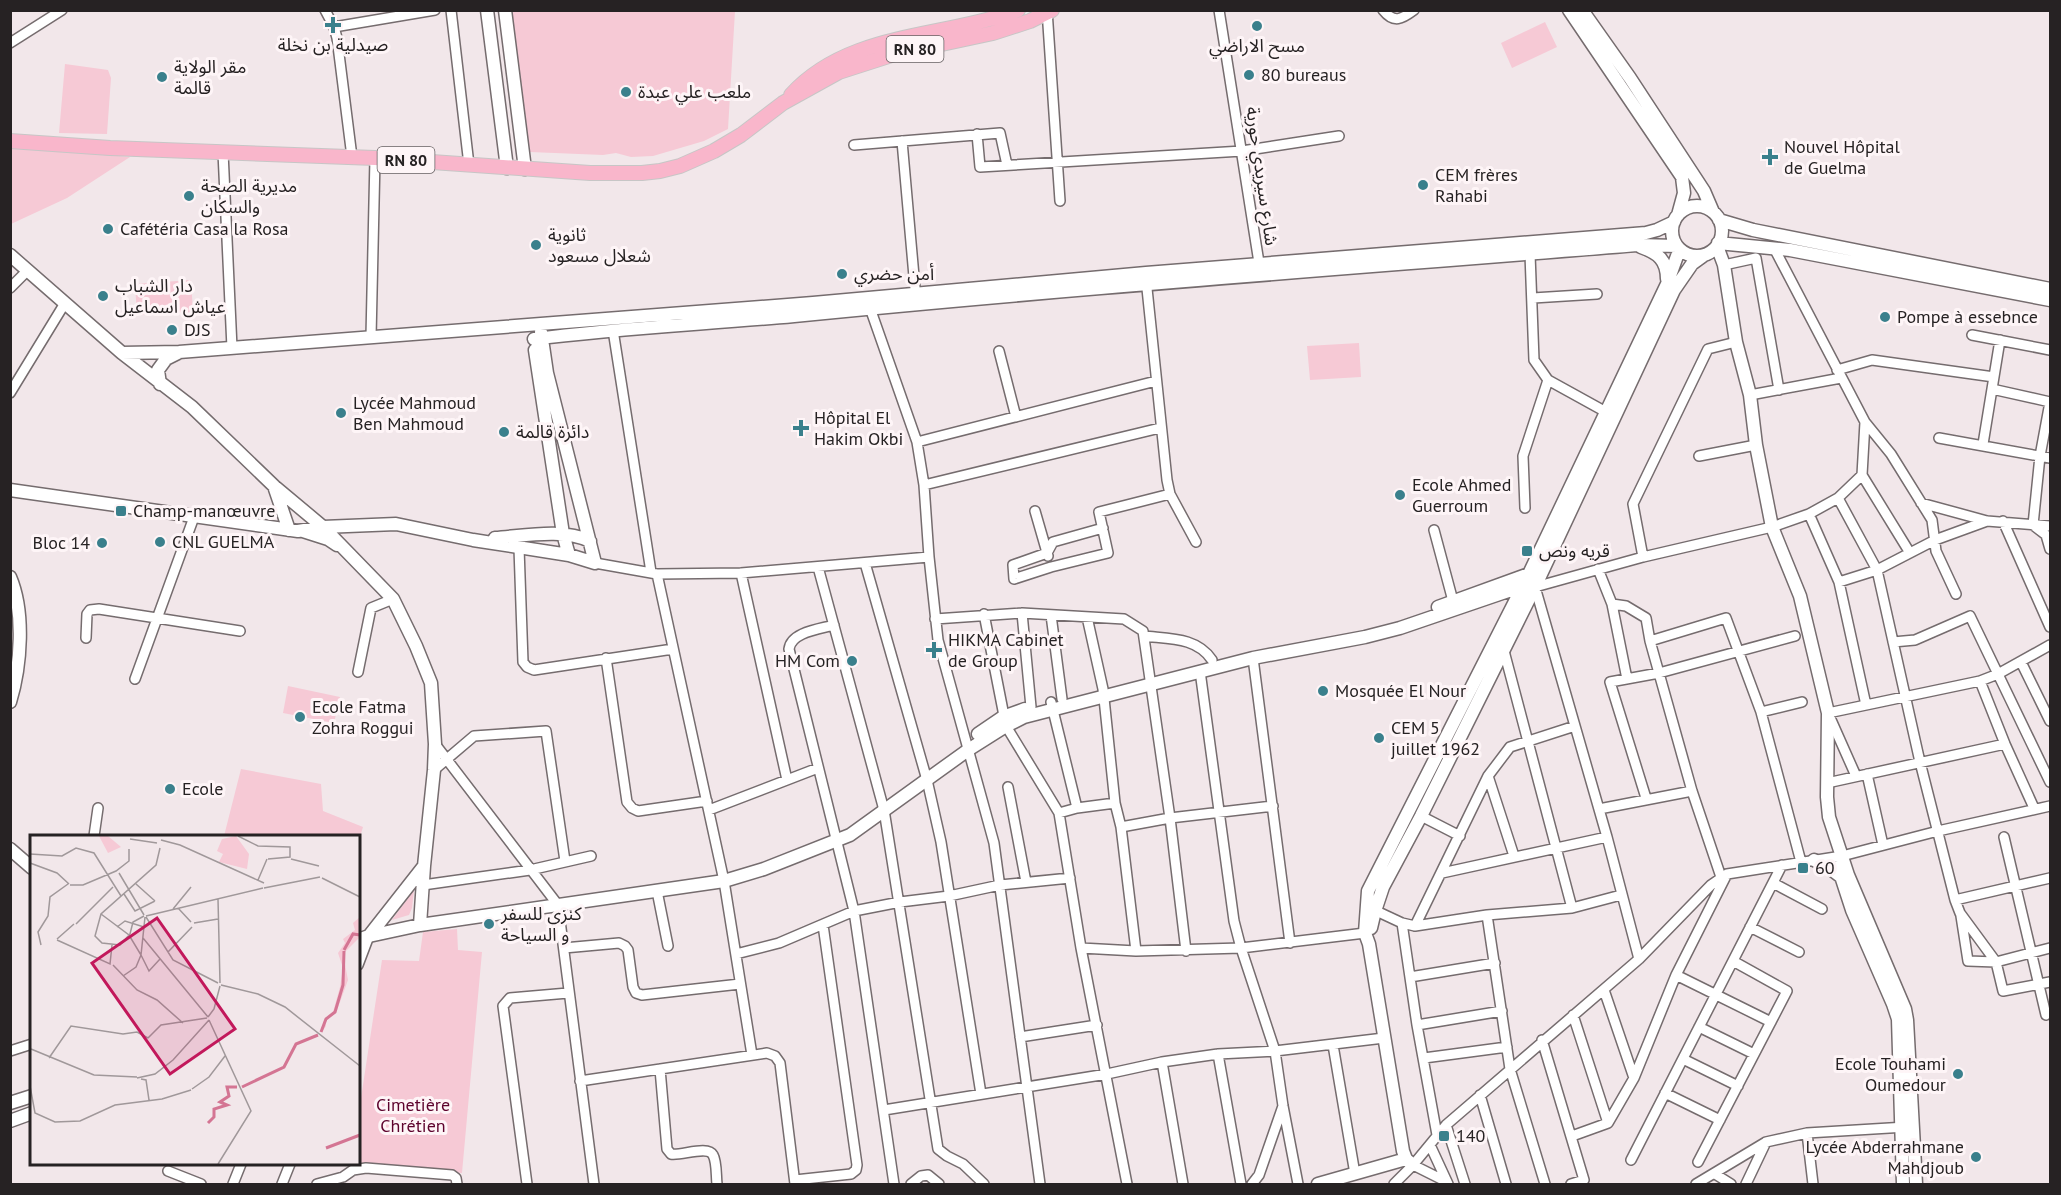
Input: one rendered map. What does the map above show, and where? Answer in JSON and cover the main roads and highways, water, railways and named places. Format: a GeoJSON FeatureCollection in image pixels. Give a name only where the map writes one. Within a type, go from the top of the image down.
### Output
{"type":"FeatureCollection","features":[{"type":"Feature","properties":{"kind":"main road","name":"RN 80"},"geometry":{"type":"LineString","coordinates":[[783,103],[803,82],[840,59],[864,49],[912,35],[989,20],[1018,10]]}},
{"type":"Feature","properties":{"kind":"main road","name":"RN 80"},"geometry":{"type":"LineString","coordinates":[[10,141],[110,148],[375,158],[619,174],[660,171],[680,166],[714,151],[736,138],[783,103],[839,72],[924,47],[993,33],[1030,21],[1049,11]]}},
{"type":"Feature","properties":{"kind":"place","name":"صيدلية بن نخلة"},"geometry":{"type":"Point","coordinates":[333,25]}},
{"type":"Feature","properties":{"kind":"place","name":"مسح الاراضي"},"geometry":{"type":"Point","coordinates":[1257,26]}},
{"type":"Feature","properties":{"kind":"place","name":"80 bureaus"},"geometry":{"type":"Point","coordinates":[1249,75]}},
{"type":"Feature","properties":{"kind":"place","name":"مقر الولاية قالمة"},"geometry":{"type":"Point","coordinates":[162,77]}},
{"type":"Feature","properties":{"kind":"place","name":"ملعب علي عبدة"},"geometry":{"type":"Point","coordinates":[626,92]}},
{"type":"Feature","properties":{"kind":"place","name":"Nouvel Hôpital de Guelma"},"geometry":{"type":"Point","coordinates":[1770,157]}},
{"type":"Feature","properties":{"kind":"place","name":"CEM frères Rahabi"},"geometry":{"type":"Point","coordinates":[1423,185]}},
{"type":"Feature","properties":{"kind":"place","name":"مديرية الصحة والسكان"},"geometry":{"type":"Point","coordinates":[189,196]}},
{"type":"Feature","properties":{"kind":"place","name":"Cafétéria Casa la Rosa"},"geometry":{"type":"Point","coordinates":[108,229]}},
{"type":"Feature","properties":{"kind":"place","name":"ثانوية شعلال مسعود"},"geometry":{"type":"Point","coordinates":[536,245]}},
{"type":"Feature","properties":{"kind":"place","name":"أمن حضري"},"geometry":{"type":"Point","coordinates":[842,274]}},
{"type":"Feature","properties":{"kind":"place","name":"دار الشباب عياش اسماعيل"},"geometry":{"type":"Point","coordinates":[103,296]}},
{"type":"Feature","properties":{"kind":"place","name":"Pompe à essebnce"},"geometry":{"type":"Point","coordinates":[1885,317]}},
{"type":"Feature","properties":{"kind":"place","name":"DJS"},"geometry":{"type":"Point","coordinates":[172,330]}},
{"type":"Feature","properties":{"kind":"place","name":"Lycée Mahmoud Ben Mahmoud"},"geometry":{"type":"Point","coordinates":[341,413]}},
{"type":"Feature","properties":{"kind":"place","name":"Hôpital El Hakim Okbi"},"geometry":{"type":"Point","coordinates":[801,428]}},
{"type":"Feature","properties":{"kind":"place","name":"دائرة قالمة"},"geometry":{"type":"Point","coordinates":[504,432]}},
{"type":"Feature","properties":{"kind":"place","name":"Ecole Ahmed Guerroum"},"geometry":{"type":"Point","coordinates":[1400,495]}},
{"type":"Feature","properties":{"kind":"place","name":"Champ-manœuvre"},"geometry":{"type":"Point","coordinates":[121,511]}},
{"type":"Feature","properties":{"kind":"place","name":"CNL GUELMA"},"geometry":{"type":"Point","coordinates":[160,542]}},
{"type":"Feature","properties":{"kind":"place","name":"Bloc 14"},"geometry":{"type":"Point","coordinates":[102,543]}},
{"type":"Feature","properties":{"kind":"place","name":"قريه ونص"},"geometry":{"type":"Point","coordinates":[1527,551]}},
{"type":"Feature","properties":{"kind":"place","name":"HIKMA Cabinet de Group"},"geometry":{"type":"Point","coordinates":[934,650]}},
{"type":"Feature","properties":{"kind":"place","name":"HM Com"},"geometry":{"type":"Point","coordinates":[852,661]}},
{"type":"Feature","properties":{"kind":"place","name":"Mosquée El Nour"},"geometry":{"type":"Point","coordinates":[1323,691]}},
{"type":"Feature","properties":{"kind":"place","name":"Ecole Fatma Zohra Roggui"},"geometry":{"type":"Point","coordinates":[300,717]}},
{"type":"Feature","properties":{"kind":"place","name":"CEM 5 juillet 1962"},"geometry":{"type":"Point","coordinates":[1379,738]}},
{"type":"Feature","properties":{"kind":"place","name":"Ecole"},"geometry":{"type":"Point","coordinates":[170,789]}},
{"type":"Feature","properties":{"kind":"place","name":"60"},"geometry":{"type":"Point","coordinates":[1803,868]}},
{"type":"Feature","properties":{"kind":"place","name":"كنزي للسفر و السياحة"},"geometry":{"type":"Point","coordinates":[489,924]}},
{"type":"Feature","properties":{"kind":"place","name":"Ecole Touhami Oumedour"},"geometry":{"type":"Point","coordinates":[1958,1074]}},
{"type":"Feature","properties":{"kind":"place","name":"140"},"geometry":{"type":"Point","coordinates":[1444,1136]}},
{"type":"Feature","properties":{"kind":"place","name":"Lycée Abderrahmane Mahdjoub"},"geometry":{"type":"Point","coordinates":[1976,1157]}},
{"type":"Feature","properties":{"kind":"park label","name":"Cimetière Chrétien"},"geometry":{"type":"Point","coordinates":[413,1115]}}]}
